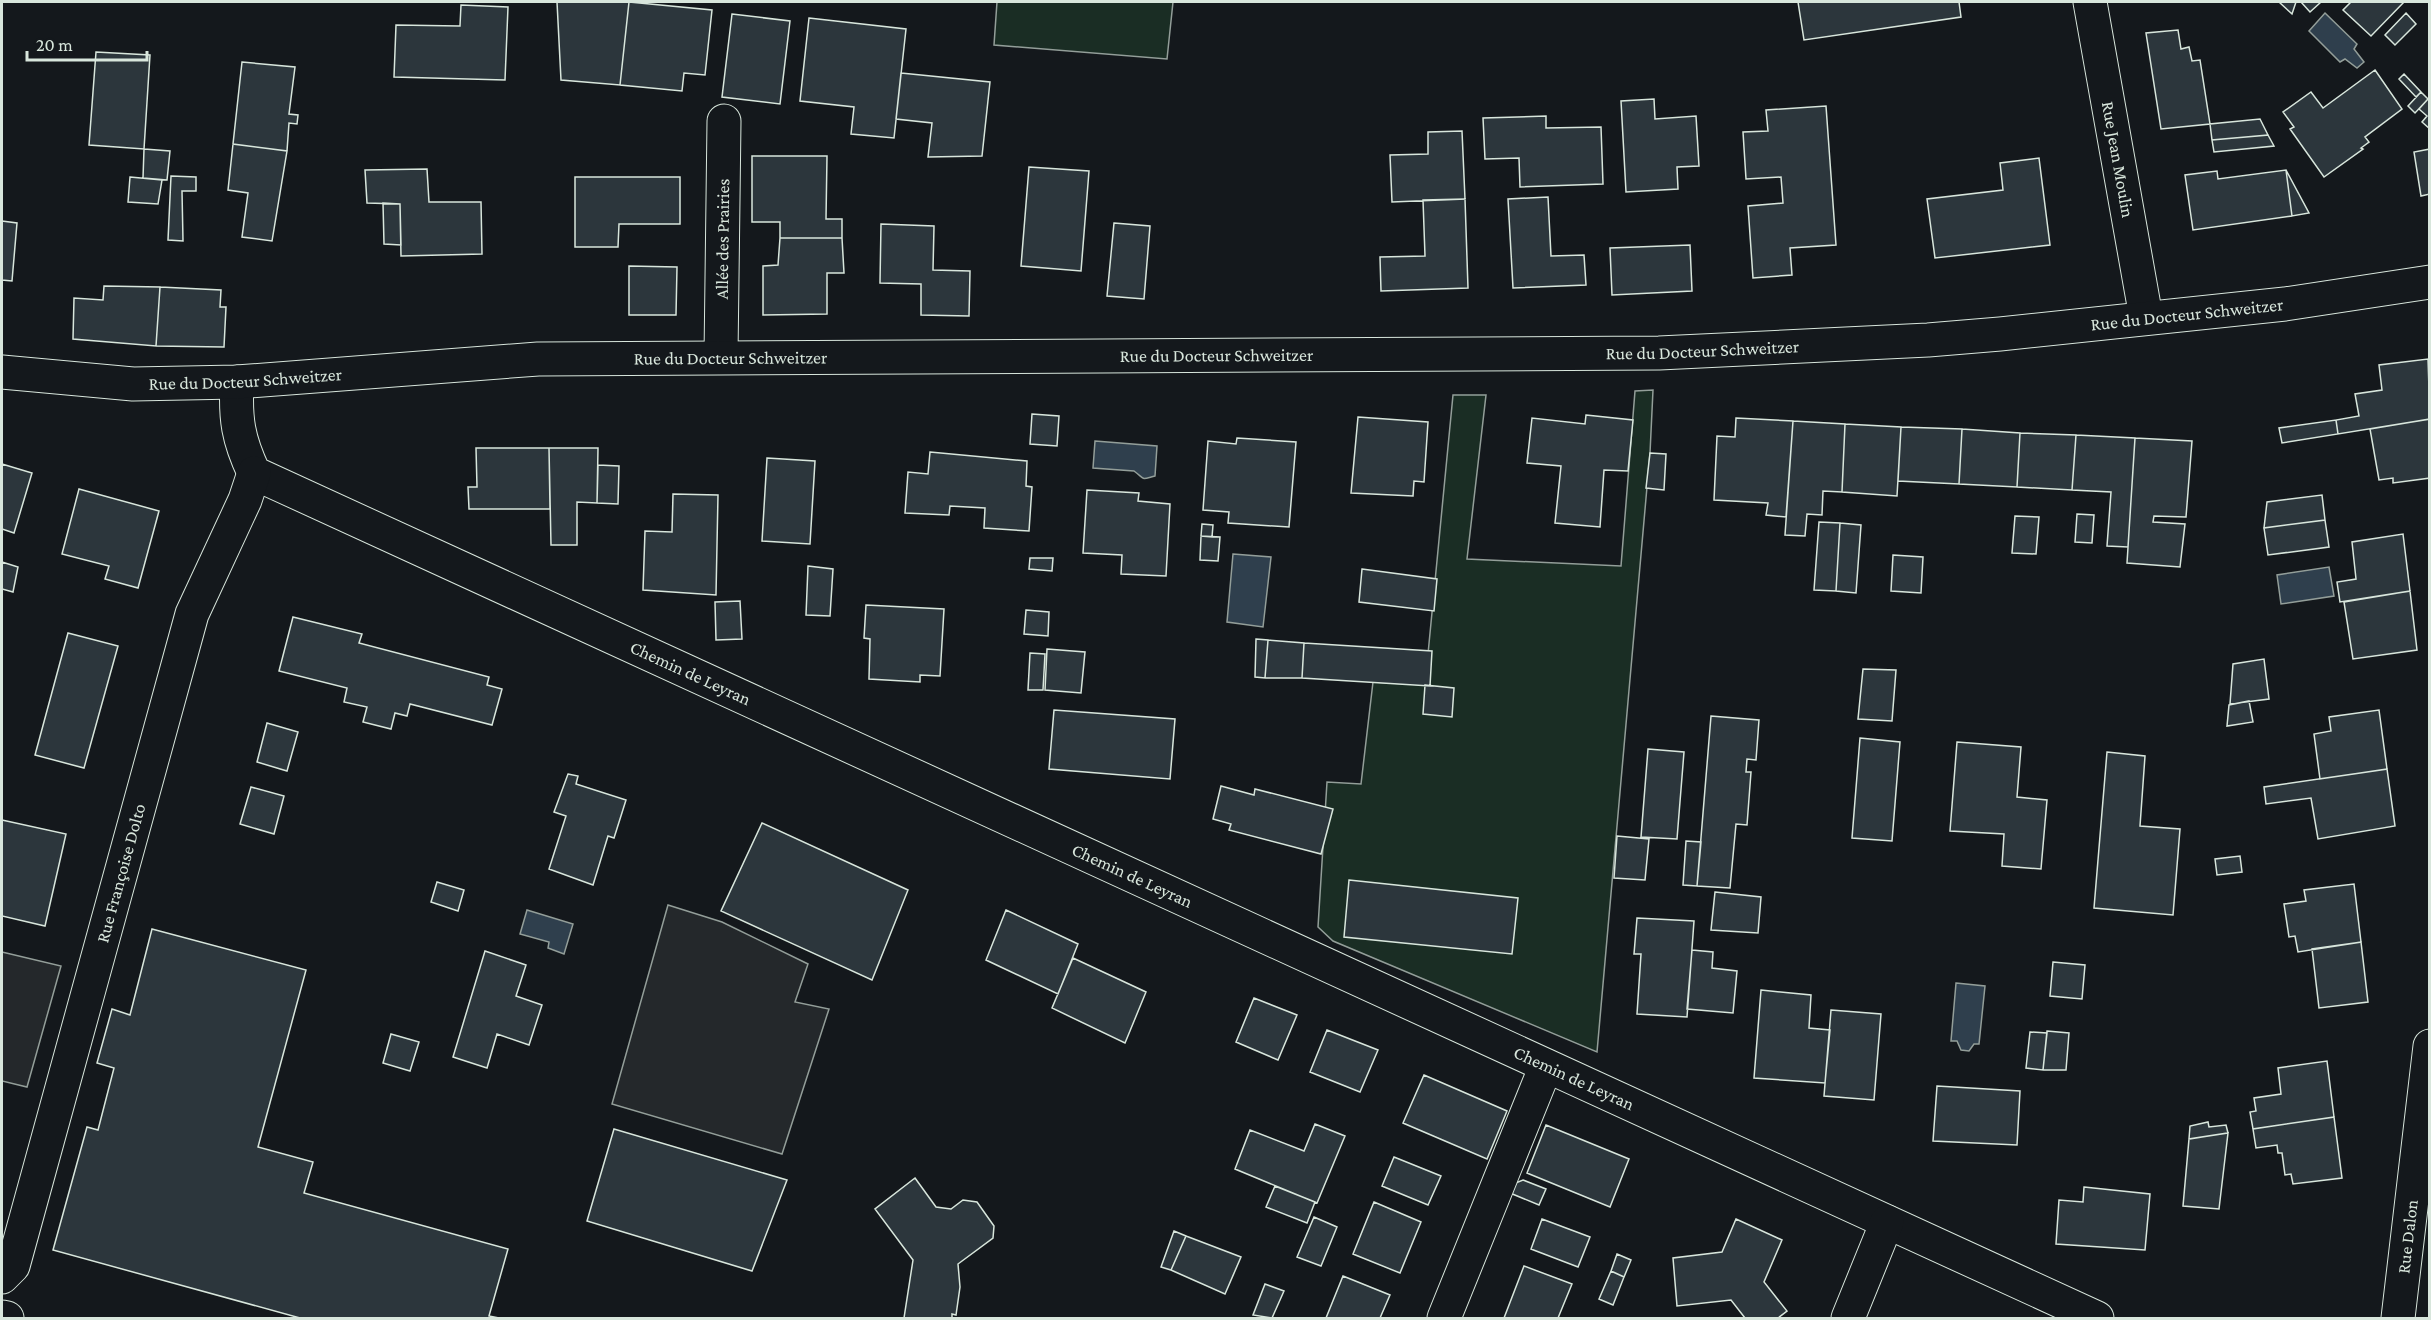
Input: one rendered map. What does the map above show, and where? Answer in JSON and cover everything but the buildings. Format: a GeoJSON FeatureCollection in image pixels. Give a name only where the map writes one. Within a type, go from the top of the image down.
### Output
{"type":"FeatureCollection","features":[{"type":"Feature","properties":{"kind":"street","name":"Rue Jean Moulin"},"geometry":{"type":"LineString","coordinates":[[2090,2],[2146,317]]}},
{"type":"Feature","properties":{"kind":"street","name":"Allée des Prairies"},"geometry":{"type":"LineString","coordinates":[[721,356],[724,121]]}},
{"type":"Feature","properties":{"kind":"street","name":"Rue du Docteur Schweitzer"},"geometry":{"type":"LineString","coordinates":[[2,372],[133,384],[237,382],[538,359],[721,356],[1659,353],[1928,340],[2285,304],[2430,282]]}},
{"type":"Feature","properties":{"kind":"street"},"geometry":{"type":"LineString","coordinates":[[237,382],[235,418],[241,445],[254,473]]}},
{"type":"Feature","properties":{"kind":"street","name":"Chemin de Leyran"},"geometry":{"type":"LineString","coordinates":[[254,473],[2097,1318]]}},
{"type":"Feature","properties":{"kind":"street","name":"Rue Françoise Dolto"},"geometry":{"type":"LineString","coordinates":[[2,1277],[13,1266],[192,614],[254,473]]}},
{"type":"Feature","properties":{"kind":"street","name":"Rue Dalon"},"geometry":{"type":"LineString","coordinates":[[2398,1318],[2430,1046]]}},
{"type":"Feature","properties":{"kind":"street"},"geometry":{"type":"LineString","coordinates":[[1444,1318],[1546,1066]]}},
{"type":"Feature","properties":{"kind":"street"},"geometry":{"type":"LineString","coordinates":[[1848,1318],[1887,1222]]}},
{"type":"Feature","properties":{"kind":"street"},"geometry":{"type":"LineString","coordinates":[[2,1317],[7,1318]]}},
{"type":"Feature","properties":{"kind":"green space"},"geometry":{"type":"Polygon","coordinates":[[[997,2],[1173,2],[1167,59],[994,45],[997,2]]]}},
{"type":"Feature","properties":{"kind":"green space"},"geometry":{"type":"Polygon","coordinates":[[[1653,390],[1650,453],[1597,1052],[1333,941],[1318,927],[1327,782],[1361,784],[1373,682],[1425,685],[1453,395],[1486,395],[1467,559],[1621,566],[1635,391],[1653,390]]]}},
{"type":"Feature","properties":{"kind":"shaded area"},"geometry":{"type":"Polygon","coordinates":[[[668,905],[722,922],[808,964],[795,1002],[829,1009],[782,1154],[612,1104],[668,905]]]}},
{"type":"Feature","properties":{"kind":"shaded area"},"geometry":{"type":"Polygon","coordinates":[[[2,952],[61,966],[27,1087],[2,1081],[2,952]]]}},
{"type":"Feature","properties":{"kind":"water"},"geometry":{"type":"Polygon","coordinates":[[[2325,13],[2357,44],[2354,49],[2364,62],[2357,68],[2345,59],[2340,62],[2309,31],[2325,13]]]}},
{"type":"Feature","properties":{"kind":"water"},"geometry":{"type":"Polygon","coordinates":[[[1095,441],[1157,446],[1155,476],[1143,478],[1134,471],[1093,468],[1095,441]]]}},
{"type":"Feature","properties":{"kind":"water"},"geometry":{"type":"Polygon","coordinates":[[[1233,554],[1271,557],[1263,627],[1227,622],[1233,554]]]}},
{"type":"Feature","properties":{"kind":"water"},"geometry":{"type":"Polygon","coordinates":[[[2329,567],[2334,596],[2281,604],[2277,575],[2329,567]]]}},
{"type":"Feature","properties":{"kind":"water"},"geometry":{"type":"Polygon","coordinates":[[[527,910],[573,924],[564,954],[548,948],[549,942],[520,934],[527,910]]]}},
{"type":"Feature","properties":{"kind":"water"},"geometry":{"type":"Polygon","coordinates":[[[1956,983],[1985,986],[1979,1044],[1974,1044],[1969,1051],[1961,1050],[1957,1041],[1951,1041],[1956,983]]]}}]}
